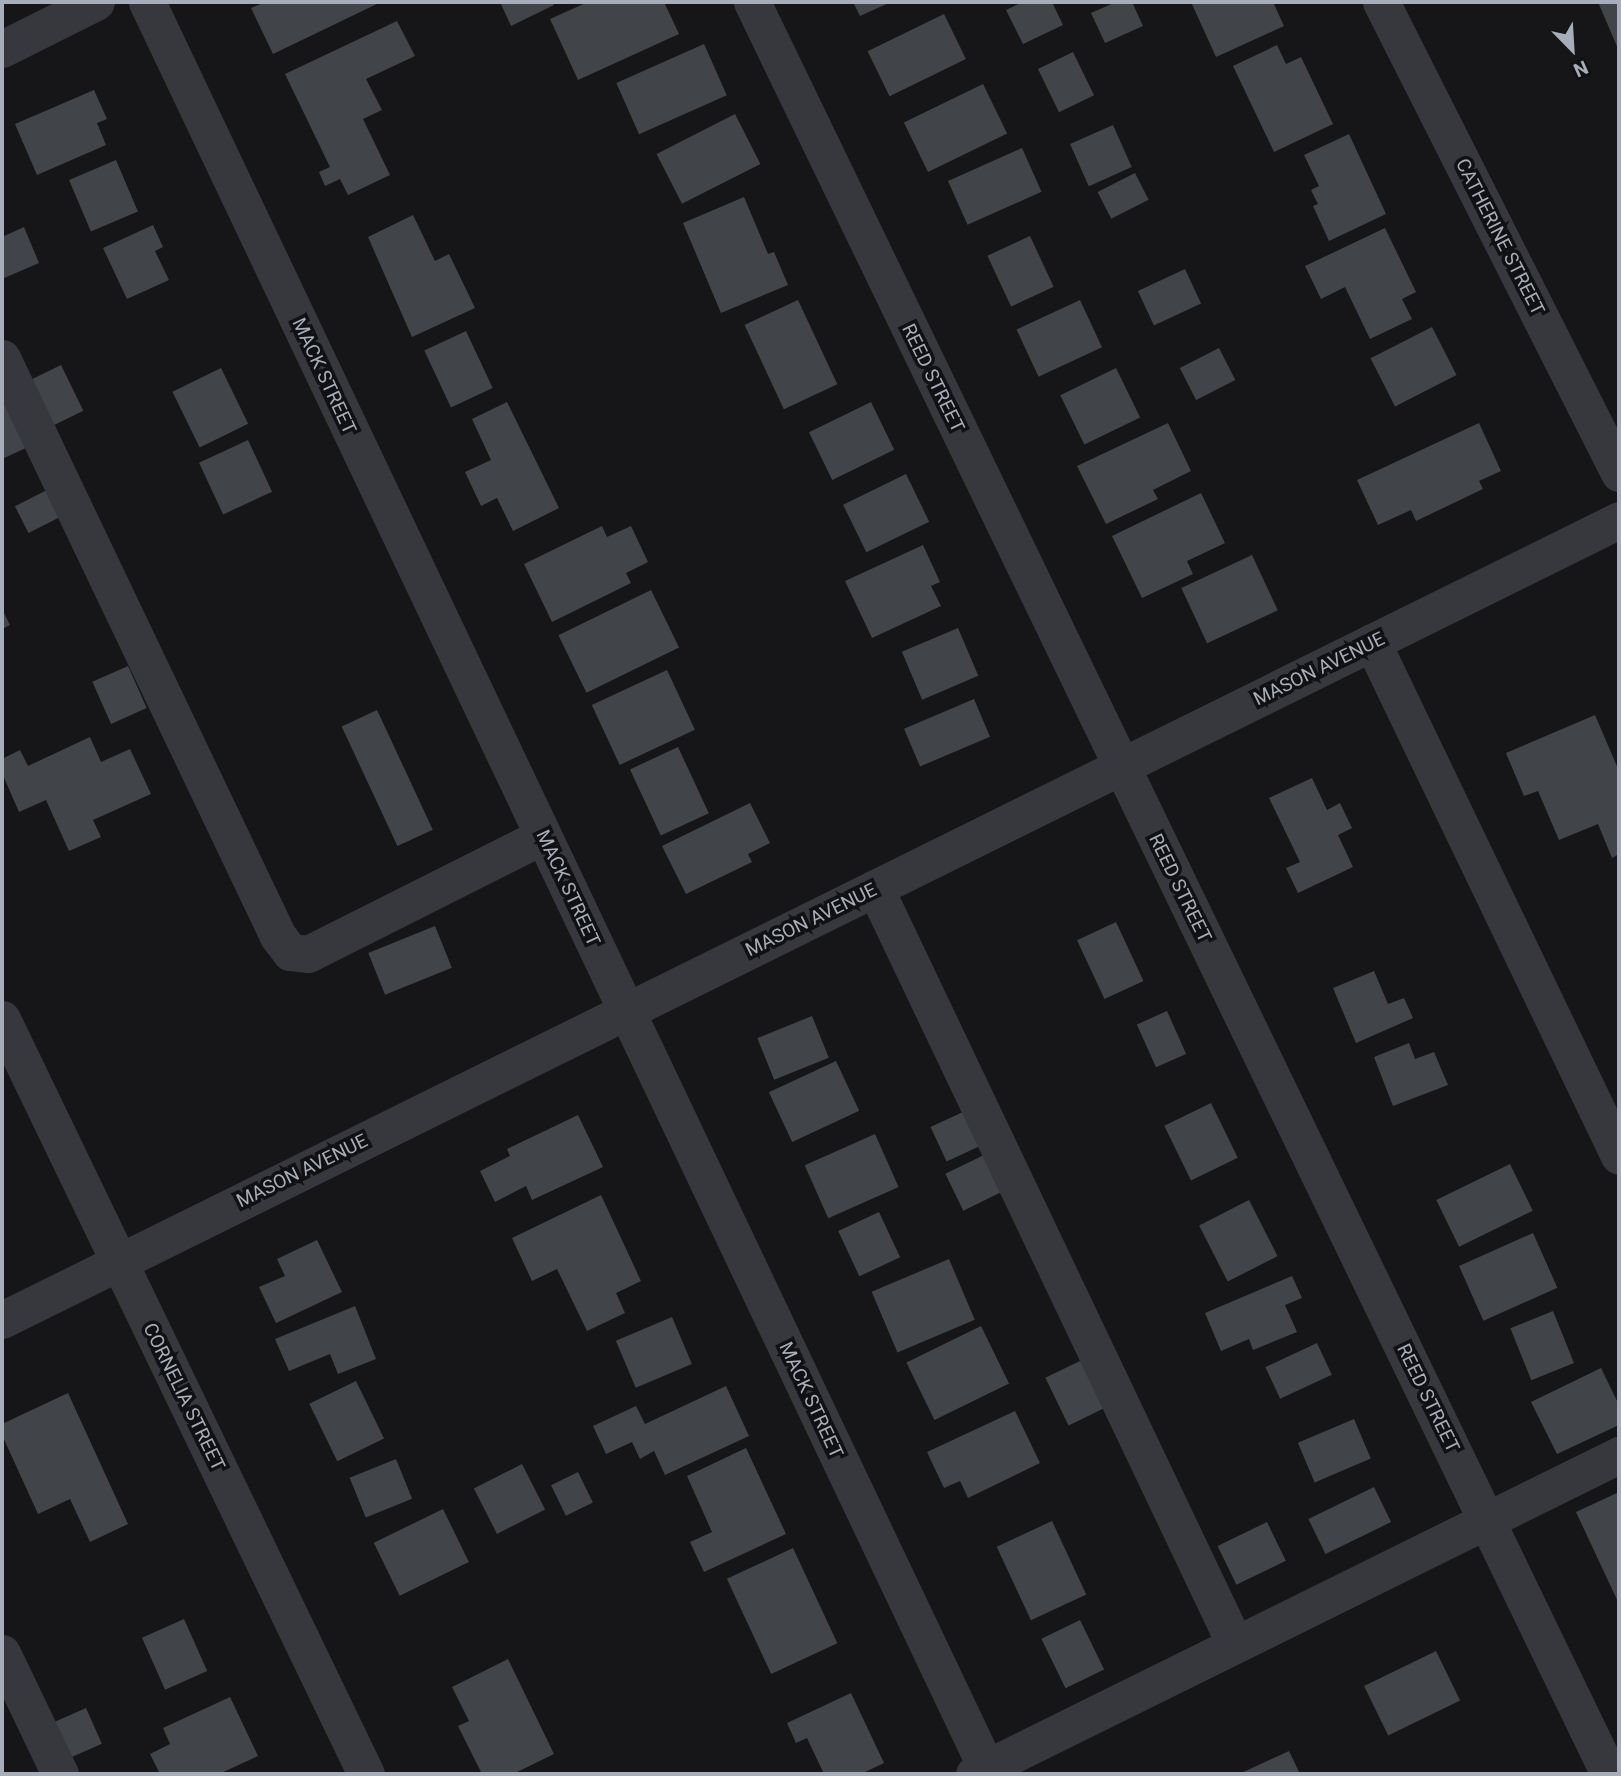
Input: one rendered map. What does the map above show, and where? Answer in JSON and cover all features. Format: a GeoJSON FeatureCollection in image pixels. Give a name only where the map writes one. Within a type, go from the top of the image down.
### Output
{"type":"FeatureCollection","features":[{"type":"Feature","properties":{"kind":"street"},"geometry":{"type":"LineString","coordinates":[[2,49],[96,2]]}},
{"type":"Feature","properties":{"kind":"street","name":"MACK STREET"},"geometry":{"type":"LineString","coordinates":[[147,2],[626,1011],[983,1772]]}},
{"type":"Feature","properties":{"kind":"street","name":"REED STREET"},"geometry":{"type":"LineString","coordinates":[[752,2],[1609,1774]]}},
{"type":"Feature","properties":{"kind":"street","name":"CATHERINE STREET"},"geometry":{"type":"LineString","coordinates":[[1381,2],[1619,473]]}},
{"type":"Feature","properties":{"kind":"street"},"geometry":{"type":"LineString","coordinates":[[2,358],[271,923],[290,952],[308,954],[543,836]]}},
{"type":"Feature","properties":{"kind":"street","name":"MASON AVENUE"},"geometry":{"type":"LineString","coordinates":[[2,1320],[1619,520]]}},
{"type":"Feature","properties":{"kind":"street"},"geometry":{"type":"LineString","coordinates":[[1372,642],[1619,1156]]}},
{"type":"Feature","properties":{"kind":"street"},"geometry":{"type":"LineString","coordinates":[[876,888],[1235,1644]]}},
{"type":"Feature","properties":{"kind":"street","name":"CORNELIA STREET"},"geometry":{"type":"LineString","coordinates":[[2,1019],[366,1774]]}},
{"type":"Feature","properties":{"kind":"street"},"geometry":{"type":"LineString","coordinates":[[983,1772],[1486,1518],[1619,1455]]}},
{"type":"Feature","properties":{"kind":"street"},"geometry":{"type":"LineString","coordinates":[[2,1653],[60,1774]]}},
{"type":"Feature","properties":{"kind":"building"},"geometry":{"type":"Polygon","coordinates":[[[265,2],[381,2],[273,54],[251,8],[265,2]]]}},
{"type":"Feature","properties":{"kind":"building"},"geometry":{"type":"Polygon","coordinates":[[[500,2],[552,2],[554,5],[511,26],[500,2]]]}},
{"type":"Feature","properties":{"kind":"building"},"geometry":{"type":"Polygon","coordinates":[[[588,2],[664,2],[679,34],[578,80],[550,19],[588,2]]]}},
{"type":"Feature","properties":{"kind":"building"},"geometry":{"type":"Polygon","coordinates":[[[853,2],[891,2],[860,16],[853,2]]]}},
{"type":"Feature","properties":{"kind":"building"},"geometry":{"type":"Polygon","coordinates":[[[1023,2],[1052,2],[1063,25],[1023,44],[1006,10],[1023,2]]]}},
{"type":"Feature","properties":{"kind":"building"},"geometry":{"type":"Polygon","coordinates":[[[1116,2],[1132,2],[1143,26],[1105,43],[1091,13],[1116,2]]]}},
{"type":"Feature","properties":{"kind":"building"},"geometry":{"type":"Polygon","coordinates":[[[1191,2],[1273,2],[1284,26],[1216,57],[1191,2]]]}},
{"type":"Feature","properties":{"kind":"building"},"geometry":{"type":"Polygon","coordinates":[[[1598,2],[1619,2],[1619,51],[1598,2]]]}},
{"type":"Feature","properties":{"kind":"building"},"geometry":{"type":"Polygon","coordinates":[[[944,14],[966,59],[890,96],[868,51],[944,14]]]}},
{"type":"Feature","properties":{"kind":"building"},"geometry":{"type":"Polygon","coordinates":[[[397,21],[415,56],[366,79],[382,110],[363,119],[390,175],[348,195],[340,179],[325,186],[319,172],[330,167],[285,74],[397,21]]]}},
{"type":"Feature","properties":{"kind":"building"},"geometry":{"type":"Polygon","coordinates":[[[704,44],[727,95],[639,134],[616,83],[704,44]]]}},
{"type":"Feature","properties":{"kind":"building"},"geometry":{"type":"Polygon","coordinates":[[[1277,45],[1286,64],[1301,57],[1333,124],[1274,152],[1233,66],[1277,45]]]}},
{"type":"Feature","properties":{"kind":"building"},"geometry":{"type":"Polygon","coordinates":[[[1073,52],[1094,95],[1059,112],[1038,69],[1073,52]]]}},
{"type":"Feature","properties":{"kind":"building"},"geometry":{"type":"Polygon","coordinates":[[[983,84],[1007,133],[928,172],[904,123],[983,84]]]}},
{"type":"Feature","properties":{"kind":"building"},"geometry":{"type":"Polygon","coordinates":[[[94,90],[107,119],[97,123],[106,145],[37,175],[15,124],[94,90]]]}},
{"type":"Feature","properties":{"kind":"building"},"geometry":{"type":"Polygon","coordinates":[[[735,114],[760,164],[682,204],[657,154],[735,114]]]}},
{"type":"Feature","properties":{"kind":"building"},"geometry":{"type":"Polygon","coordinates":[[[1113,125],[1132,167],[1089,186],[1070,144],[1113,125]]]}},
{"type":"Feature","properties":{"kind":"building"},"geometry":{"type":"Polygon","coordinates":[[[1349,134],[1386,214],[1329,241],[1313,206],[1318,204],[1311,190],[1319,186],[1304,155],[1349,134]]]}},
{"type":"Feature","properties":{"kind":"building"},"geometry":{"type":"Polygon","coordinates":[[[1022,148],[1042,192],[968,225],[948,181],[1022,148]]]}},
{"type":"Feature","properties":{"kind":"building"},"geometry":{"type":"Polygon","coordinates":[[[116,160],[138,212],[91,231],[69,180],[116,160]]]}},
{"type":"Feature","properties":{"kind":"building"},"geometry":{"type":"Polygon","coordinates":[[[1135,173],[1149,200],[1111,219],[1098,192],[1135,173]]]}},
{"type":"Feature","properties":{"kind":"building"},"geometry":{"type":"Polygon","coordinates":[[[744,197],[768,254],[774,252],[788,285],[721,313],[683,223],[744,197]]]}},
{"type":"Feature","properties":{"kind":"building"},"geometry":{"type":"Polygon","coordinates":[[[413,215],[435,261],[449,254],[475,308],[412,337],[368,237],[413,215]]]}},
{"type":"Feature","properties":{"kind":"building"},"geometry":{"type":"Polygon","coordinates":[[[153,225],[163,247],[155,251],[169,280],[127,299],[103,248],[153,225]]]}},
{"type":"Feature","properties":{"kind":"building"},"geometry":{"type":"Polygon","coordinates":[[[24,227],[39,263],[2,279],[2,237],[24,227]]]}},
{"type":"Feature","properties":{"kind":"building"},"geometry":{"type":"Polygon","coordinates":[[[1385,228],[1416,292],[1402,299],[1412,319],[1370,339],[1345,287],[1321,299],[1305,266],[1385,228]]]}},
{"type":"Feature","properties":{"kind":"building"},"geometry":{"type":"Polygon","coordinates":[[[1030,236],[1054,287],[1011,307],[987,256],[1030,236]]]}},
{"type":"Feature","properties":{"kind":"building"},"geometry":{"type":"Polygon","coordinates":[[[1185,269],[1201,303],[1154,325],[1138,291],[1185,269]]]}},
{"type":"Feature","properties":{"kind":"building"},"geometry":{"type":"Polygon","coordinates":[[[798,300],[837,384],[784,409],[745,325],[798,300]]]}},
{"type":"Feature","properties":{"kind":"building"},"geometry":{"type":"Polygon","coordinates":[[[1080,300],[1102,347],[1039,377],[1017,330],[1080,300]]]}},
{"type":"Feature","properties":{"kind":"building"},"geometry":{"type":"Polygon","coordinates":[[[1432,327],[1457,375],[1395,406],[1371,358],[1432,327]]]}},
{"type":"Feature","properties":{"kind":"building"},"geometry":{"type":"Polygon","coordinates":[[[466,331],[493,388],[451,408],[424,350],[466,331]]]}},
{"type":"Feature","properties":{"kind":"building"},"geometry":{"type":"Polygon","coordinates":[[[1219,348],[1235,380],[1196,400],[1180,368],[1219,348]]]}},
{"type":"Feature","properties":{"kind":"building"},"geometry":{"type":"Polygon","coordinates":[[[61,365],[83,411],[50,427],[28,381],[61,365]]]}},
{"type":"Feature","properties":{"kind":"building"},"geometry":{"type":"Polygon","coordinates":[[[221,368],[248,424],[200,447],[172,392],[221,368]]]}},
{"type":"Feature","properties":{"kind":"building"},"geometry":{"type":"Polygon","coordinates":[[[1116,368],[1140,417],[1084,445],[1060,395],[1116,368]]]}},
{"type":"Feature","properties":{"kind":"building"},"geometry":{"type":"Polygon","coordinates":[[[4,402],[26,448],[2,459],[2,403],[4,402]]]}},
{"type":"Feature","properties":{"kind":"building"},"geometry":{"type":"Polygon","coordinates":[[[507,402],[559,508],[513,531],[497,498],[481,506],[465,472],[491,460],[472,419],[507,402]]]}},
{"type":"Feature","properties":{"kind":"building"},"geometry":{"type":"Polygon","coordinates":[[[871,402],[894,450],[832,480],[809,432],[871,402]]]}},
{"type":"Feature","properties":{"kind":"building"},"geometry":{"type":"Polygon","coordinates":[[[1168,423],[1191,471],[1153,490],[1158,499],[1106,524],[1077,466],[1168,423]]]}},
{"type":"Feature","properties":{"kind":"building"},"geometry":{"type":"Polygon","coordinates":[[[1479,423],[1501,471],[1479,481],[1483,489],[1416,521],[1411,510],[1378,525],[1357,480],[1479,423]]]}},
{"type":"Feature","properties":{"kind":"building"},"geometry":{"type":"Polygon","coordinates":[[[248,440],[272,492],[223,514],[199,463],[248,440]]]}},
{"type":"Feature","properties":{"kind":"building"},"geometry":{"type":"Polygon","coordinates":[[[906,474],[929,522],[866,552],[843,505],[906,474]]]}},
{"type":"Feature","properties":{"kind":"building"},"geometry":{"type":"Polygon","coordinates":[[[47,490],[61,517],[29,533],[15,506],[47,490]]]}},
{"type":"Feature","properties":{"kind":"building"},"geometry":{"type":"Polygon","coordinates":[[[1201,493],[1225,543],[1187,561],[1193,574],[1142,598],[1112,536],[1201,493]]]}},
{"type":"Feature","properties":{"kind":"building"},"geometry":{"type":"Polygon","coordinates":[[[602,526],[607,537],[631,526],[648,562],[626,573],[631,583],[552,622],[524,564],[602,526]]]}},
{"type":"Feature","properties":{"kind":"building"},"geometry":{"type":"Polygon","coordinates":[[[923,545],[940,582],[931,586],[941,606],[872,638],[845,581],[923,545]]]}},
{"type":"Feature","properties":{"kind":"building"},"geometry":{"type":"Polygon","coordinates":[[[1252,555],[1278,610],[1207,643],[1181,588],[1252,555]]]}},
{"type":"Feature","properties":{"kind":"building"},"geometry":{"type":"Polygon","coordinates":[[[651,590],[679,648],[586,693],[558,635],[651,590]]]}},
{"type":"Feature","properties":{"kind":"building"},"geometry":{"type":"Polygon","coordinates":[[[2,609],[10,625],[2,629],[2,609]]]}},
{"type":"Feature","properties":{"kind":"building"},"geometry":{"type":"Polygon","coordinates":[[[958,628],[978,676],[922,700],[902,652],[958,628]]]}},
{"type":"Feature","properties":{"kind":"building"},"geometry":{"type":"Polygon","coordinates":[[[128,666],[147,708],[111,724],[92,682],[128,666]]]}},
{"type":"Feature","properties":{"kind":"building"},"geometry":{"type":"Polygon","coordinates":[[[667,670],[695,730],[620,765],[592,705],[667,670]]]}},
{"type":"Feature","properties":{"kind":"building"},"geometry":{"type":"Polygon","coordinates":[[[974,699],[990,737],[920,766],[904,729],[974,699]]]}},
{"type":"Feature","properties":{"kind":"building"},"geometry":{"type":"Polygon","coordinates":[[[377,710],[433,830],[397,846],[342,726],[377,710]]]}},
{"type":"Feature","properties":{"kind":"building"},"geometry":{"type":"Polygon","coordinates":[[[1595,715],[1619,771],[1619,854],[1612,858],[1598,824],[1559,840],[1538,791],[1524,796],[1506,753],[1595,715]]]}},
{"type":"Feature","properties":{"kind":"building"},"geometry":{"type":"Polygon","coordinates":[[[90,737],[101,762],[130,749],[151,794],[93,820],[101,837],[69,851],[46,800],[19,812],[2,773],[2,759],[20,750],[28,766],[90,737]]]}},
{"type":"Feature","properties":{"kind":"building"},"geometry":{"type":"Polygon","coordinates":[[[678,747],[709,813],[661,836],[630,769],[678,747]]]}},
{"type":"Feature","properties":{"kind":"building"},"geometry":{"type":"Polygon","coordinates":[[[1312,778],[1327,810],[1340,803],[1352,828],[1338,835],[1353,867],[1298,893],[1286,868],[1300,862],[1269,798],[1312,778]]]}},
{"type":"Feature","properties":{"kind":"building"},"geometry":{"type":"Polygon","coordinates":[[[750,803],[770,843],[748,854],[752,862],[686,894],[662,846],[750,803]]]}},
{"type":"Feature","properties":{"kind":"building"},"geometry":{"type":"Polygon","coordinates":[[[1116,922],[1143,981],[1104,999],[1077,940],[1116,922]]]}},
{"type":"Feature","properties":{"kind":"building"},"geometry":{"type":"Polygon","coordinates":[[[435,926],[452,968],[385,995],[368,953],[435,926]]]}},
{"type":"Feature","properties":{"kind":"building"},"geometry":{"type":"Polygon","coordinates":[[[1374,971],[1388,1004],[1404,998],[1413,1018],[1356,1043],[1333,988],[1374,971]]]}},
{"type":"Feature","properties":{"kind":"building"},"geometry":{"type":"Polygon","coordinates":[[[1167,1011],[1186,1054],[1156,1067],[1137,1024],[1167,1011]]]}},
{"type":"Feature","properties":{"kind":"building"},"geometry":{"type":"Polygon","coordinates":[[[812,1016],[829,1058],[774,1080],[757,1038],[812,1016]]]}},
{"type":"Feature","properties":{"kind":"building"},"geometry":{"type":"Polygon","coordinates":[[[1409,1043],[1415,1059],[1434,1052],[1448,1085],[1393,1106],[1374,1057],[1409,1043]]]}},
{"type":"Feature","properties":{"kind":"building"},"geometry":{"type":"Polygon","coordinates":[[[836,1061],[859,1111],[792,1142],[769,1092],[836,1061]]]}},
{"type":"Feature","properties":{"kind":"building"},"geometry":{"type":"Polygon","coordinates":[[[1211,1103],[1238,1158],[1191,1181],[1164,1126],[1211,1103]]]}},
{"type":"Feature","properties":{"kind":"building"},"geometry":{"type":"Polygon","coordinates":[[[965,1111],[981,1145],[947,1161],[931,1127],[965,1111]]]}},
{"type":"Feature","properties":{"kind":"building"},"geometry":{"type":"Polygon","coordinates":[[[578,1115],[603,1167],[532,1200],[526,1186],[495,1202],[480,1171],[510,1156],[507,1149],[578,1115]]]}},
{"type":"Feature","properties":{"kind":"building"},"geometry":{"type":"Polygon","coordinates":[[[875,1134],[899,1187],[828,1218],[805,1165],[875,1134]]]}},
{"type":"Feature","properties":{"kind":"building"},"geometry":{"type":"Polygon","coordinates":[[[984,1155],[1002,1192],[963,1211],[945,1174],[984,1155]]]}},
{"type":"Feature","properties":{"kind":"building"},"geometry":{"type":"Polygon","coordinates":[[[1510,1164],[1533,1211],[1459,1247],[1436,1200],[1510,1164]]]}},
{"type":"Feature","properties":{"kind":"building"},"geometry":{"type":"Polygon","coordinates":[[[601,1195],[641,1281],[616,1293],[625,1313],[587,1331],[557,1269],[532,1281],[512,1238],[601,1195]]]}},
{"type":"Feature","properties":{"kind":"building"},"geometry":{"type":"Polygon","coordinates":[[[1249,1200],[1278,1256],[1228,1282],[1199,1225],[1249,1200]]]}},
{"type":"Feature","properties":{"kind":"building"},"geometry":{"type":"Polygon","coordinates":[[[879,1212],[900,1257],[859,1276],[838,1231],[879,1212]]]}},
{"type":"Feature","properties":{"kind":"building"},"geometry":{"type":"Polygon","coordinates":[[[1533,1233],[1557,1288],[1483,1321],[1459,1266],[1533,1233]]]}},
{"type":"Feature","properties":{"kind":"building"},"geometry":{"type":"Polygon","coordinates":[[[317,1240],[342,1292],[276,1323],[259,1287],[285,1276],[277,1259],[317,1240]]]}},
{"type":"Feature","properties":{"kind":"building"},"geometry":{"type":"Polygon","coordinates":[[[949,1259],[975,1320],[897,1353],[872,1292],[949,1259]]]}},
{"type":"Feature","properties":{"kind":"building"},"geometry":{"type":"Polygon","coordinates":[[[1292,1276],[1302,1298],[1285,1305],[1297,1332],[1253,1350],[1249,1339],[1221,1351],[1205,1313],[1292,1276]]]}},
{"type":"Feature","properties":{"kind":"building"},"geometry":{"type":"Polygon","coordinates":[[[355,1306],[376,1359],[338,1374],[330,1354],[289,1371],[275,1339],[355,1306]]]}},
{"type":"Feature","properties":{"kind":"building"},"geometry":{"type":"Polygon","coordinates":[[[1553,1311],[1574,1363],[1531,1380],[1510,1328],[1553,1311]]]}},
{"type":"Feature","properties":{"kind":"building"},"geometry":{"type":"Polygon","coordinates":[[[672,1317],[692,1364],[636,1388],[616,1341],[672,1317]]]}},
{"type":"Feature","properties":{"kind":"building"},"geometry":{"type":"Polygon","coordinates":[[[981,1326],[1009,1384],[934,1420],[906,1362],[981,1326]]]}},
{"type":"Feature","properties":{"kind":"building"},"geometry":{"type":"Polygon","coordinates":[[[1317,1343],[1332,1375],[1280,1399],[1265,1367],[1317,1343]]]}},
{"type":"Feature","properties":{"kind":"building"},"geometry":{"type":"Polygon","coordinates":[[[1084,1359],[1107,1407],[1069,1425],[1045,1378],[1084,1359]]]}},
{"type":"Feature","properties":{"kind":"building"},"geometry":{"type":"Polygon","coordinates":[[[1601,1368],[1619,1405],[1619,1425],[1557,1454],[1531,1402],[1601,1368]]]}},
{"type":"Feature","properties":{"kind":"building"},"geometry":{"type":"Polygon","coordinates":[[[356,1381],[384,1439],[337,1461],[309,1404],[356,1381]]]}},
{"type":"Feature","properties":{"kind":"building"},"geometry":{"type":"Polygon","coordinates":[[[726,1386],[749,1436],[665,1475],[654,1451],[640,1459],[632,1442],[606,1454],[593,1426],[636,1406],[645,1424],[726,1386]]]}},
{"type":"Feature","properties":{"kind":"building"},"geometry":{"type":"Polygon","coordinates":[[[68,1393],[128,1524],[90,1542],[70,1499],[38,1514],[2,1435],[2,1424],[68,1393]]]}},
{"type":"Feature","properties":{"kind":"building"},"geometry":{"type":"Polygon","coordinates":[[[1015,1411],[1040,1463],[968,1498],[960,1481],[944,1488],[927,1452],[1015,1411]]]}},
{"type":"Feature","properties":{"kind":"building"},"geometry":{"type":"Polygon","coordinates":[[[1354,1419],[1371,1459],[1315,1482],[1298,1443],[1354,1419]]]}},
{"type":"Feature","properties":{"kind":"building"},"geometry":{"type":"Polygon","coordinates":[[[746,1448],[786,1534],[704,1572],[690,1542],[712,1532],[687,1476],[746,1448]]]}},
{"type":"Feature","properties":{"kind":"building"},"geometry":{"type":"Polygon","coordinates":[[[396,1459],[412,1499],[366,1518],[350,1478],[396,1459]]]}},
{"type":"Feature","properties":{"kind":"building"},"geometry":{"type":"Polygon","coordinates":[[[522,1464],[545,1509],[497,1534],[474,1489],[522,1464]]]}},
{"type":"Feature","properties":{"kind":"building"},"geometry":{"type":"Polygon","coordinates":[[[578,1472],[593,1503],[566,1516],[551,1485],[578,1472]]]}},
{"type":"Feature","properties":{"kind":"building"},"geometry":{"type":"Polygon","coordinates":[[[1374,1487],[1391,1522],[1325,1554],[1308,1519],[1374,1487]]]}},
{"type":"Feature","properties":{"kind":"building"},"geometry":{"type":"Polygon","coordinates":[[[1619,1492],[1619,1604],[1576,1512],[1619,1492]]]}},
{"type":"Feature","properties":{"kind":"building"},"geometry":{"type":"Polygon","coordinates":[[[443,1509],[469,1562],[400,1596],[374,1543],[443,1509]]]}},
{"type":"Feature","properties":{"kind":"building"},"geometry":{"type":"Polygon","coordinates":[[[1052,1521],[1086,1594],[1031,1620],[997,1547],[1052,1521]]]}},
{"type":"Feature","properties":{"kind":"building"},"geometry":{"type":"Polygon","coordinates":[[[1267,1522],[1286,1561],[1236,1585],[1218,1546],[1267,1522]]]}},
{"type":"Feature","properties":{"kind":"building"},"geometry":{"type":"Polygon","coordinates":[[[793,1548],[837,1643],[771,1674],[727,1579],[793,1548]]]}},
{"type":"Feature","properties":{"kind":"building"},"geometry":{"type":"Polygon","coordinates":[[[184,1619],[207,1671],[165,1690],[142,1638],[184,1619]]]}},
{"type":"Feature","properties":{"kind":"building"},"geometry":{"type":"Polygon","coordinates":[[[1080,1620],[1104,1669],[1065,1688],[1041,1639],[1080,1620]]]}},
{"type":"Feature","properties":{"kind":"building"},"geometry":{"type":"Polygon","coordinates":[[[1436,1651],[1460,1700],[1388,1736],[1364,1686],[1436,1651]]]}},
{"type":"Feature","properties":{"kind":"building"},"geometry":{"type":"Polygon","coordinates":[[[508,1659],[554,1754],[513,1774],[482,1774],[458,1726],[469,1721],[452,1687],[508,1659]]]}},
{"type":"Feature","properties":{"kind":"building"},"geometry":{"type":"Polygon","coordinates":[[[851,1693],[884,1763],[861,1774],[824,1774],[807,1738],[796,1743],[787,1723],[851,1693]]]}},
{"type":"Feature","properties":{"kind":"building"},"geometry":{"type":"Polygon","coordinates":[[[230,1697],[258,1756],[219,1774],[160,1774],[150,1754],[170,1744],[163,1728],[230,1697]]]}},
{"type":"Feature","properties":{"kind":"building"},"geometry":{"type":"Polygon","coordinates":[[[86,1708],[102,1744],[66,1759],[50,1724],[86,1708]]]}},
{"type":"Feature","properties":{"kind":"building"},"geometry":{"type":"Polygon","coordinates":[[[1289,1751],[1300,1774],[1239,1774],[1289,1751]]]}}]}
